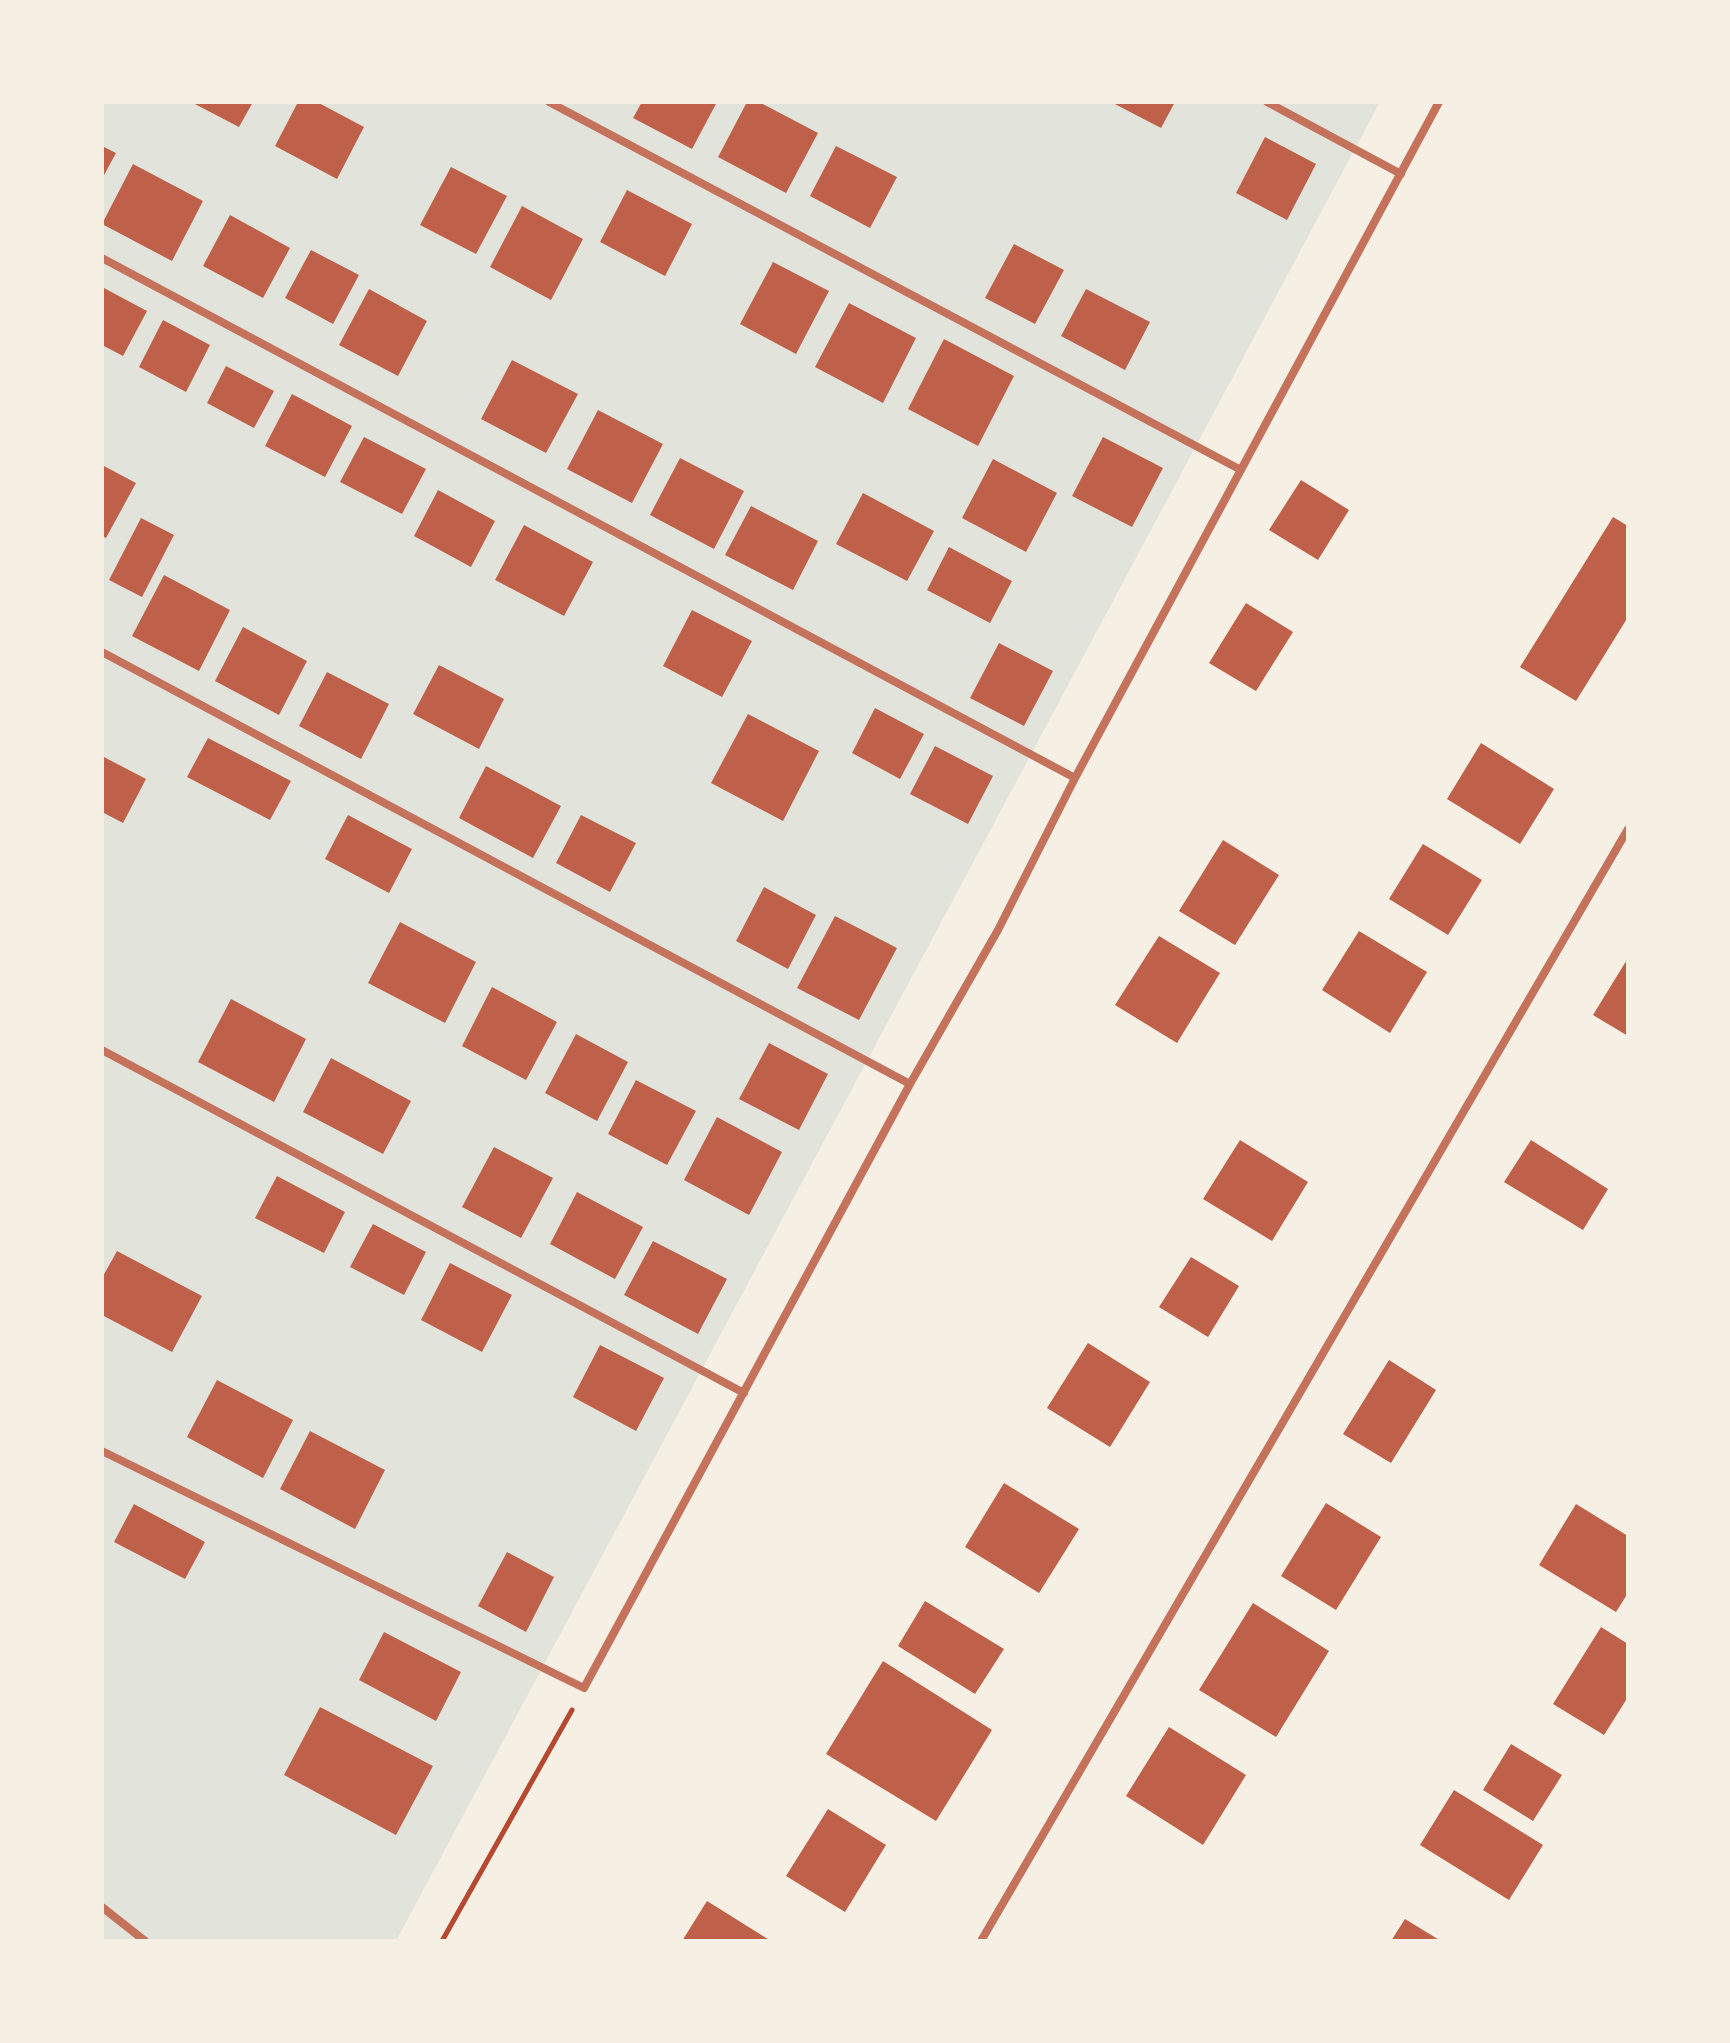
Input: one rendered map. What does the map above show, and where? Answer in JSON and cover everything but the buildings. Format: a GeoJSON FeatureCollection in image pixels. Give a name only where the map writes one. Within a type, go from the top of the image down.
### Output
{"type":"FeatureCollection","features":[{"type":"Feature","properties":{"kind":"street"},"geometry":{"type":"LineString","coordinates":[[549,102],[1241,470]]}},
{"type":"Feature","properties":{"kind":"street"},"geometry":{"type":"LineString","coordinates":[[1267,102],[1401,174]]}},
{"type":"Feature","properties":{"kind":"street"},"geometry":{"type":"LineString","coordinates":[[102,1451],[584,1688],[910,1084],[998,930],[1075,778],[1439,102]]}},
{"type":"Feature","properties":{"kind":"street"},"geometry":{"type":"LineString","coordinates":[[102,258],[1075,778]]}},
{"type":"Feature","properties":{"kind":"street"},"geometry":{"type":"LineString","coordinates":[[102,652],[910,1084]]}},
{"type":"Feature","properties":{"kind":"street"},"geometry":{"type":"LineString","coordinates":[[981,1941],[1628,829]]}},
{"type":"Feature","properties":{"kind":"street"},"geometry":{"type":"LineString","coordinates":[[102,1050],[744,1393]]}},
{"type":"Feature","properties":{"kind":"street"},"geometry":{"type":"LineString","coordinates":[[102,1907],[145,1941]]}},
{"type":"Feature","properties":{"kind":"path"},"geometry":{"type":"LineString","coordinates":[[442,1941],[584,1688]]}},
{"type":"Feature","properties":{"kind":"shaded area"},"geometry":{"type":"Polygon","coordinates":[[[102,102],[1380,102],[396,1941],[102,1941],[102,102]]]}}]}
